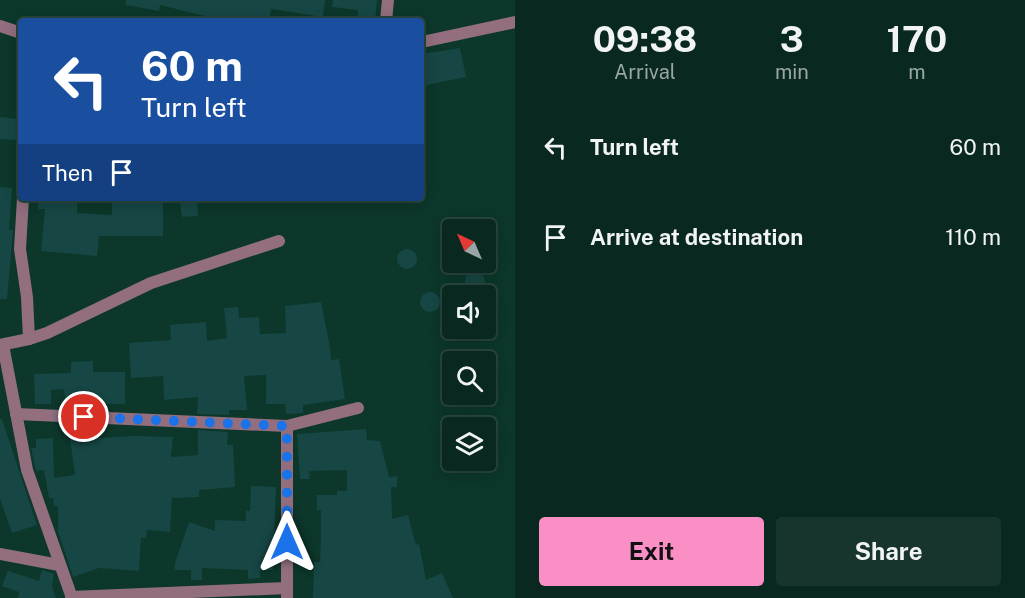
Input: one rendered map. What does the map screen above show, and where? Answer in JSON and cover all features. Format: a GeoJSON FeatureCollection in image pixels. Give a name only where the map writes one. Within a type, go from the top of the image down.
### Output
{"type":"FeatureCollection","features":[{"type":"Feature","properties":{"kind":"street"},"geometry":{"type":"LineString","coordinates":[[386,18],[388,0]]}},
{"type":"Feature","properties":{"kind":"street"},"geometry":{"type":"LineString","coordinates":[[424,42],[515,22]]}},
{"type":"Feature","properties":{"kind":"street"},"geometry":{"type":"LineString","coordinates":[[0,26],[18,32]]}},
{"type":"Feature","properties":{"kind":"street"},"geometry":{"type":"LineString","coordinates":[[22,201],[20,249],[27,297],[29,339]]}},
{"type":"Feature","properties":{"kind":"street"},"geometry":{"type":"LineString","coordinates":[[279,241],[151,283],[47,333],[1,345],[27,470],[72,597],[287,593],[287,426]]}},
{"type":"Feature","properties":{"kind":"street"},"geometry":{"type":"LineString","coordinates":[[16,414],[287,426],[358,408]]}},
{"type":"Feature","properties":{"kind":"street"},"geometry":{"type":"LineString","coordinates":[[0,554],[59,565]]}},
{"type":"Feature","properties":{"kind":"building"},"geometry":{"type":"Polygon","coordinates":[[[126,0],[325,0],[323,17],[271,9],[270,18],[205,18],[205,16],[160,5],[159,11],[126,5],[126,0]]]}},
{"type":"Feature","properties":{"kind":"building"},"geometry":{"type":"Polygon","coordinates":[[[333,0],[377,0],[375,18],[357,18],[358,10],[332,7],[333,0]]]}},
{"type":"Feature","properties":{"kind":"building"},"geometry":{"type":"Polygon","coordinates":[[[460,48],[466,77],[424,86],[424,54],[460,48]]]}},
{"type":"Feature","properties":{"kind":"building"},"geometry":{"type":"Polygon","coordinates":[[[0,117],[17,119],[16,140],[0,139],[0,117]]]}},
{"type":"Feature","properties":{"kind":"building"},"geometry":{"type":"Polygon","coordinates":[[[0,187],[12,188],[9,230],[13,230],[7,299],[0,299],[0,187]]]}},
{"type":"Feature","properties":{"kind":"building"},"geometry":{"type":"Polygon","coordinates":[[[38,201],[77,201],[77,213],[112,215],[112,201],[163,201],[163,236],[99,236],[97,256],[41,251],[45,209],[38,209],[38,201]]]}},
{"type":"Feature","properties":{"kind":"building"},"geometry":{"type":"Polygon","coordinates":[[[197,201],[198,216],[182,217],[180,203],[197,201]]]}},
{"type":"Feature","properties":{"kind":"building"},"geometry":{"type":"Polygon","coordinates":[[[407,249],[414,252],[417,259],[414,266],[407,269],[400,266],[397,259],[400,252],[407,249]]]}},
{"type":"Feature","properties":{"kind":"building"},"geometry":{"type":"Polygon","coordinates":[[[470,273],[480,273],[484,277],[484,285],[466,285],[466,277],[470,273]]]}},
{"type":"Feature","properties":{"kind":"building"},"geometry":{"type":"Polygon","coordinates":[[[430,292],[437,295],[440,302],[437,309],[430,312],[423,309],[420,302],[423,295],[430,292]]]}},
{"type":"Feature","properties":{"kind":"building"},"geometry":{"type":"Polygon","coordinates":[[[321,302],[331,360],[339,359],[345,399],[303,405],[303,413],[286,414],[285,404],[266,404],[266,375],[244,376],[247,410],[229,410],[229,415],[197,414],[198,397],[164,400],[163,376],[131,378],[129,343],[171,340],[170,325],[206,322],[207,341],[227,338],[224,308],[238,307],[239,318],[259,317],[260,334],[286,333],[285,306],[321,302]]]}},
{"type":"Feature","properties":{"kind":"building"},"geometry":{"type":"Polygon","coordinates":[[[93,361],[93,372],[125,372],[125,404],[66,403],[64,389],[51,390],[51,404],[35,404],[34,374],[71,373],[71,362],[93,361]]]}},
{"type":"Feature","properties":{"kind":"building"},"geometry":{"type":"Polygon","coordinates":[[[0,419],[2,419],[37,525],[12,533],[0,499],[0,419]]]}},
{"type":"Feature","properties":{"kind":"building"},"geometry":{"type":"Polygon","coordinates":[[[98,427],[99,438],[173,437],[171,457],[198,455],[198,430],[228,432],[227,445],[233,445],[235,487],[199,490],[199,497],[172,498],[170,532],[147,530],[146,538],[141,538],[139,571],[99,568],[73,577],[58,531],[58,506],[54,506],[53,498],[49,498],[44,470],[36,471],[31,448],[36,448],[36,439],[53,438],[54,478],[75,475],[69,431],[98,427]]]}},
{"type":"Feature","properties":{"kind":"building"},"geometry":{"type":"Polygon","coordinates":[[[366,429],[367,440],[380,441],[389,477],[397,476],[397,487],[391,487],[392,519],[408,515],[416,545],[419,544],[426,580],[442,573],[453,598],[313,598],[314,562],[320,562],[321,537],[321,510],[317,510],[317,495],[337,495],[337,491],[347,491],[347,470],[309,471],[310,479],[300,479],[297,434],[366,429]]]}},
{"type":"Feature","properties":{"kind":"building"},"geometry":{"type":"Polygon","coordinates":[[[251,486],[276,487],[273,570],[260,570],[260,578],[248,579],[248,570],[202,568],[202,580],[191,580],[191,570],[175,570],[175,563],[189,522],[215,531],[215,520],[246,521],[246,511],[250,511],[251,486]]]}},
{"type":"Feature","properties":{"kind":"building"},"geometry":{"type":"Polygon","coordinates":[[[42,570],[54,574],[52,587],[56,598],[18,598],[19,592],[2,586],[8,571],[39,581],[42,570]]]}},
{"type":"Feature","properties":{"kind":"route"},"geometry":{"type":"LineString","coordinates":[[84,417],[287,426],[287,542]]}}]}
